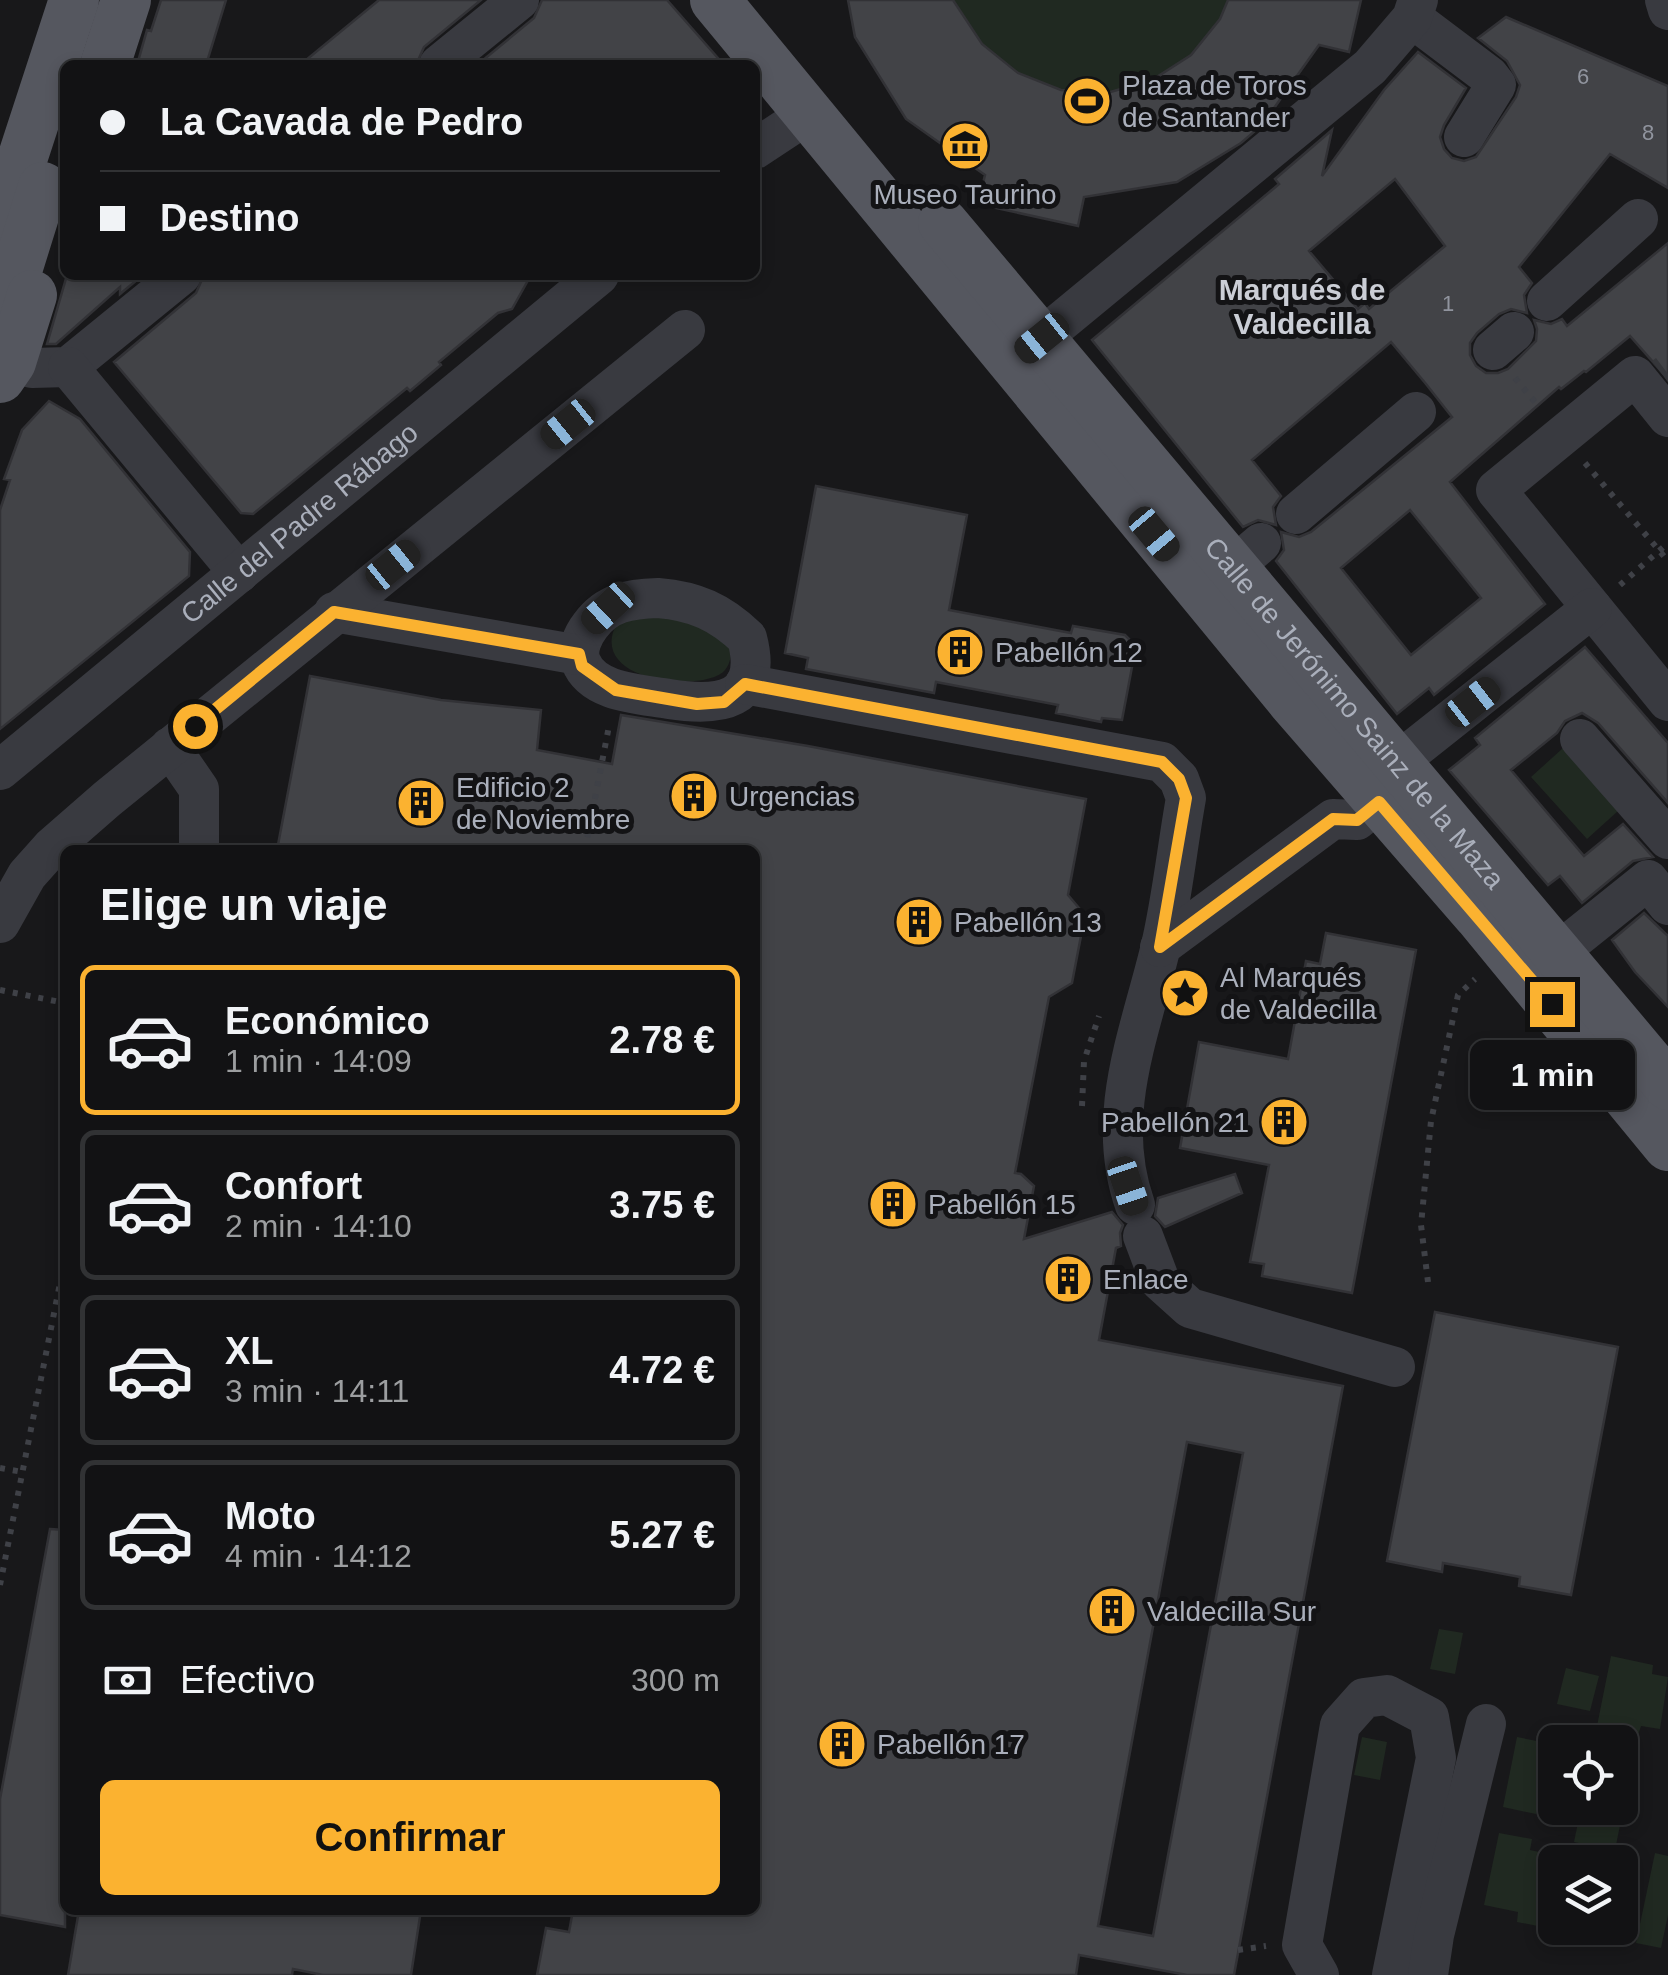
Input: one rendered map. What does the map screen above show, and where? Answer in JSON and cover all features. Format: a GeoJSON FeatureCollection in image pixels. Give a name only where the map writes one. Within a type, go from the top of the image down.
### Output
{"type":"FeatureCollection","features":[{"type":"Feature","properties":{"kind":"main road"},"geometry":{"type":"LineString","coordinates":[[0,158],[50,0]]}},
{"type":"Feature","properties":{"kind":"main road"},"geometry":{"type":"LineString","coordinates":[[0,226],[74,0]]}},
{"type":"Feature","properties":{"kind":"main road"},"geometry":{"type":"LineString","coordinates":[[83,60],[102,0]]}},
{"type":"Feature","properties":{"kind":"main road"},"geometry":{"type":"LineString","coordinates":[[107,60],[126,0]]}},
{"type":"Feature","properties":{"kind":"main road","name":"Calle de Jerónimo Sainz de la Maza"},"geometry":{"type":"LineString","coordinates":[[715,0],[808,114],[1027,350],[1247,554],[1366,789],[1556,954],[1668,1085]]}},
{"type":"Feature","properties":{"kind":"main road","name":"Calle de Jerónimo Sainz de la Maza"},"geometry":{"type":"LineString","coordinates":[[757,0],[1366,789],[1479,916],[1668,1146]]}},
{"type":"Feature","properties":{"kind":"main road"},"geometry":{"type":"LineString","coordinates":[[4,355],[60,137]]}},
{"type":"Feature","properties":{"kind":"main road"},"geometry":{"type":"LineString","coordinates":[[4,355],[60,205]]}},
{"type":"Feature","properties":{"kind":"street"},"geometry":{"type":"LineString","coordinates":[[445,60],[519,0]]}},
{"type":"Feature","properties":{"kind":"street"},"geometry":{"type":"LineString","coordinates":[[1665,0],[1668,10]]}},
{"type":"Feature","properties":{"kind":"street"},"geometry":{"type":"LineString","coordinates":[[1027,350],[1370,67],[1415,9],[1496,85],[1464,136]]}},
{"type":"Feature","properties":{"kind":"street"},"geometry":{"type":"LineString","coordinates":[[760,146],[808,114]]}},
{"type":"Feature","properties":{"kind":"street"},"geometry":{"type":"LineString","coordinates":[[1547,301],[1638,219]]}},
{"type":"Feature","properties":{"kind":"street"},"geometry":{"type":"LineString","coordinates":[[4,355],[32,368],[68,366],[175,280]]}},
{"type":"Feature","properties":{"kind":"street","name":"Calle del Padre Rábago"},"geometry":{"type":"LineString","coordinates":[[0,770],[592,280]]}},
{"type":"Feature","properties":{"kind":"street"},"geometry":{"type":"LineString","coordinates":[[0,922],[27,874],[52,847],[334,612],[686,330]]}},
{"type":"Feature","properties":{"kind":"street"},"geometry":{"type":"LineString","coordinates":[[68,366],[240,573]]}},
{"type":"Feature","properties":{"kind":"street"},"geometry":{"type":"LineString","coordinates":[[1660,395],[1634,376],[1496,490],[1668,701]]}},
{"type":"Feature","properties":{"kind":"street"},"geometry":{"type":"LineString","coordinates":[[1296,514],[1416,412]]}},
{"type":"Feature","properties":{"kind":"street"},"geometry":{"type":"LineString","coordinates":[[631,598],[684,600],[713,610],[746,638],[752,668],[745,684],[724,702],[697,704],[616,690],[582,666],[579,654],[584,635],[608,608],[631,598]]}},
{"type":"Feature","properties":{"kind":"street"},"geometry":{"type":"LineString","coordinates":[[1160,947],[1592,608]]}},
{"type":"Feature","properties":{"kind":"street"},"geometry":{"type":"LineString","coordinates":[[334,612],[579,654]]}},
{"type":"Feature","properties":{"kind":"street"},"geometry":{"type":"LineString","coordinates":[[745,684],[1162,762],[1179,779],[1186,798],[1160,947],[1127,1071],[1122,1112],[1122,1146],[1139,1221],[1160,1281],[1190,1308],[1395,1367]]}},
{"type":"Feature","properties":{"kind":"street"},"geometry":{"type":"LineString","coordinates":[[1580,739],[1668,839]]}},
{"type":"Feature","properties":{"kind":"street"},"geometry":{"type":"LineString","coordinates":[[170,747],[199,790],[198,845]]}},
{"type":"Feature","properties":{"kind":"street"},"geometry":{"type":"LineString","coordinates":[[1556,954],[1648,880],[1668,904]]}},
{"type":"Feature","properties":{"kind":"street"},"geometry":{"type":"LineString","coordinates":[[1317,1974],[1302,1945],[1340,1725],[1364,1698],[1387,1694],[1430,1717],[1436,1758],[1392,1975]]}},
{"type":"Feature","properties":{"kind":"street"},"geometry":{"type":"LineString","coordinates":[[1428,1975],[1434,1935],[1486,1724]]}},
{"type":"Feature","properties":{"kind":"path"},"geometry":{"type":"LineString","coordinates":[[1561,436],[1668,561]]}},
{"type":"Feature","properties":{"kind":"path"},"geometry":{"type":"LineString","coordinates":[[1592,608],[1668,543]]}},
{"type":"Feature","properties":{"kind":"path"},"geometry":{"type":"LineString","coordinates":[[586,845],[616,690]]}},
{"type":"Feature","properties":{"kind":"path"},"geometry":{"type":"LineString","coordinates":[[1428,1282],[1421,1225],[1431,1121],[1458,996],[1484,970]]}},
{"type":"Feature","properties":{"kind":"path"},"geometry":{"type":"LineString","coordinates":[[0,990],[60,1001]]}},
{"type":"Feature","properties":{"kind":"path"},"geometry":{"type":"LineString","coordinates":[[0,1586],[60,1283]]}},
{"type":"Feature","properties":{"kind":"path"},"geometry":{"type":"LineString","coordinates":[[0,1468],[22,1472]]}},
{"type":"Feature","properties":{"kind":"shaded area","name":"Plaza de Toros de Santander"},"geometry":{"type":"Polygon","coordinates":[[[848,0],[1361,0],[1349,52],[1319,45],[1260,129],[1177,182],[1085,197],[1078,226],[978,204],[984,175],[906,119],[855,37],[848,0]]]}},
{"type":"Feature","properties":{"kind":"shaded area"},"geometry":{"type":"Polygon","coordinates":[[[658,610],[731,640],[725,670],[694,681],[672,681],[629,669],[616,656],[612,639],[621,616],[658,610]]]}},
{"type":"Feature","properties":{"kind":"shaded area"},"geometry":{"type":"Polygon","coordinates":[[[1573,739],[1628,802],[1587,839],[1531,777],[1573,739]]]}},
{"type":"Feature","properties":{"kind":"shaded area"},"geometry":{"type":"Polygon","coordinates":[[[1439,1629],[1463,1633],[1455,1674],[1430,1669],[1439,1629]]]}},
{"type":"Feature","properties":{"kind":"shaded area"},"geometry":{"type":"Polygon","coordinates":[[[1611,1656],[1653,1665],[1652,1674],[1668,1677],[1660,1729],[1641,1726],[1638,1735],[1638,1725],[1597,1725],[1611,1656]]]}},
{"type":"Feature","properties":{"kind":"shaded area"},"geometry":{"type":"Polygon","coordinates":[[[1566,1668],[1599,1676],[1590,1711],[1557,1704],[1566,1668]]]}},
{"type":"Feature","properties":{"kind":"shaded area"},"geometry":{"type":"Polygon","coordinates":[[[1362,1737],[1387,1742],[1380,1780],[1354,1775],[1362,1737]]]}},
{"type":"Feature","properties":{"kind":"shaded area"},"geometry":{"type":"Polygon","coordinates":[[[1517,1737],[1538,1741],[1536,1814],[1503,1807],[1517,1737]]]}},
{"type":"Feature","properties":{"kind":"shaded area"},"geometry":{"type":"Polygon","coordinates":[[[1578,1825],[1620,1825],[1616,1845],[1574,1842],[1578,1825]]]}},
{"type":"Feature","properties":{"kind":"shaded area"},"geometry":{"type":"Polygon","coordinates":[[[1499,1833],[1532,1839],[1530,1850],[1538,1852],[1538,1926],[1517,1922],[1518,1912],[1484,1905],[1499,1833]]]}},
{"type":"Feature","properties":{"kind":"shaded area"},"geometry":{"type":"Polygon","coordinates":[[[1655,1853],[1668,1856],[1668,1915],[1661,1948],[1638,1943],[1655,1853]]]}},
{"type":"Feature","properties":{"kind":"building"},"geometry":{"type":"Polygon","coordinates":[[[161,0],[226,0],[208,60],[138,60],[147,30],[151,31],[161,0]]]}},
{"type":"Feature","properties":{"kind":"building"},"geometry":{"type":"Polygon","coordinates":[[[379,0],[481,0],[424,47],[418,60],[306,60],[379,0]]]}},
{"type":"Feature","properties":{"kind":"building"},"geometry":{"type":"Polygon","coordinates":[[[542,0],[667,0],[720,60],[483,60],[534,18],[542,0]]]}},
{"type":"Feature","properties":{"kind":"building","name":"Plaza de Toros de Santander"},"geometry":{"type":"Polygon","coordinates":[[[848,0],[953,0],[982,44],[1018,73],[1061,90],[1107,93],[1152,80],[1191,55],[1220,19],[1228,0],[1361,0],[1349,52],[1319,45],[1262,125],[1241,143],[1177,182],[1084,197],[1078,226],[978,204],[985,175],[906,119],[855,37],[848,0]]]}},
{"type":"Feature","properties":{"kind":"building"},"geometry":{"type":"Polygon","coordinates":[[[1506,17],[1668,86],[1668,188],[1610,154],[1519,267],[1532,283],[1524,295],[1527,313],[1511,309],[1499,314],[1470,343],[1470,355],[1476,366],[1486,373],[1508,369],[1536,341],[1534,320],[1551,324],[1562,319],[1567,326],[1668,243],[1668,379],[1630,336],[1586,372],[1559,387],[1450,482],[1545,604],[1434,695],[1429,688],[1397,714],[1276,561],[1284,550],[1281,532],[1299,537],[1311,532],[1452,417],[1426,384],[1391,342],[1252,460],[1281,496],[1273,507],[1276,525],[1258,520],[1243,527],[1092,340],[1279,184],[1275,179],[1332,130],[1322,176],[1384,90],[1418,52],[1466,88],[1440,137],[1452,158],[1464,161],[1476,157],[1520,85],[1507,61],[1478,38],[1506,17]],[[1395,179],[1309,251],[1358,309],[1365,303],[1369,309],[1445,246],[1395,179]],[[1410,510],[1341,568],[1411,655],[1481,598],[1410,510]]]}},
{"type":"Feature","properties":{"kind":"building"},"geometry":{"type":"Polygon","coordinates":[[[66,280],[137,280],[120,294],[120,287],[56,344],[47,344],[66,280]]]}},
{"type":"Feature","properties":{"kind":"building"},"geometry":{"type":"Polygon","coordinates":[[[202,280],[528,280],[512,309],[498,313],[410,391],[407,388],[253,514],[241,513],[114,362],[196,293],[202,280]]]}},
{"type":"Feature","properties":{"kind":"building"},"geometry":{"type":"Polygon","coordinates":[[[49,401],[80,419],[190,552],[189,576],[0,729],[0,510],[10,480],[4,479],[22,430],[49,401]]]}},
{"type":"Feature","properties":{"kind":"building","name":"Pabellón 12"},"geometry":{"type":"Polygon","coordinates":[[[816,486],[967,515],[949,610],[1071,633],[1073,626],[1125,635],[1136,646],[1122,720],[1102,718],[1101,722],[1056,713],[1058,705],[936,682],[934,693],[806,669],[808,658],[785,653],[816,486]]]}},
{"type":"Feature","properties":{"kind":"building"},"geometry":{"type":"Polygon","coordinates":[[[1585,647],[1668,743],[1668,803],[1598,723],[1582,713],[1565,721],[1557,733],[1511,770],[1584,856],[1623,824],[1653,857],[1633,861],[1582,903],[1560,876],[1548,885],[1449,770],[1480,745],[1475,738],[1585,647]]]}},
{"type":"Feature","properties":{"kind":"building"},"geometry":{"type":"Polygon","coordinates":[[[310,676],[441,700],[541,710],[537,750],[612,764],[621,715],[1086,799],[1068,895],[1085,915],[1072,983],[1049,997],[1015,1173],[1034,1186],[1024,1239],[1112,1212],[1123,1225],[1121,1246],[1116,1248],[1099,1340],[1343,1386],[1234,1975],[1187,1975],[1079,1955],[1076,1975],[537,1975],[546,1928],[569,1932],[572,1915],[760,1915],[760,845],[278,845],[310,676]],[[1187,1442],[1098,1926],[1153,1936],[1243,1453],[1187,1442]]]}},
{"type":"Feature","properties":{"kind":"building"},"geometry":{"type":"Polygon","coordinates":[[[1644,913],[1668,936],[1668,1007],[1612,940],[1644,913]]]}},
{"type":"Feature","properties":{"kind":"building","name":"Pabellón 21"},"geometry":{"type":"Polygon","coordinates":[[[1326,933],[1416,950],[1352,1293],[1262,1276],[1264,1264],[1250,1262],[1269,1165],[1180,1148],[1199,1042],[1288,1059],[1306,961],[1320,964],[1326,933]]]}},
{"type":"Feature","properties":{"kind":"building"},"geometry":{"type":"Polygon","coordinates":[[[1235,1174],[1242,1193],[1165,1227],[1155,1216],[1158,1198],[1235,1174]]]}},
{"type":"Feature","properties":{"kind":"building"},"geometry":{"type":"Polygon","coordinates":[[[1435,1312],[1618,1347],[1571,1595],[1519,1586],[1520,1577],[1483,1570],[1443,1563],[1442,1572],[1387,1561],[1435,1312]]]}},
{"type":"Feature","properties":{"kind":"building"},"geometry":{"type":"Polygon","coordinates":[[[50,1529],[60,1530],[60,1915],[65,1915],[65,1927],[0,1915],[0,1799],[50,1529]]]}},
{"type":"Feature","properties":{"kind":"building"},"geometry":{"type":"Polygon","coordinates":[[[78,1915],[420,1915],[411,1975],[323,1975],[293,1969],[292,1975],[68,1975],[78,1915]]]}},
{"type":"Feature","properties":{"kind":"tunnel"},"geometry":{"type":"LineString","coordinates":[[1664,377],[1668,374]]}},
{"type":"Feature","properties":{"kind":"place","name":"Plaza de Toros de Santander"},"geometry":{"type":"Point","coordinates":[1087,101]}},
{"type":"Feature","properties":{"kind":"place","name":"Museo Taurino"},"geometry":{"type":"Point","coordinates":[965,146]}},
{"type":"Feature","properties":{"kind":"place","name":"Pabellón 12"},"geometry":{"type":"Point","coordinates":[960,652]}},
{"type":"Feature","properties":{"kind":"place","name":"Urgencias"},"geometry":{"type":"Point","coordinates":[694,796]}},
{"type":"Feature","properties":{"kind":"place","name":"Edificio 2 de Noviembre"},"geometry":{"type":"Point","coordinates":[421,803]}},
{"type":"Feature","properties":{"kind":"place","name":"Pabellón 13"},"geometry":{"type":"Point","coordinates":[919,922]}},
{"type":"Feature","properties":{"kind":"place","name":"Al Marqués de Valdecilla"},"geometry":{"type":"Point","coordinates":[1185,993]}},
{"type":"Feature","properties":{"kind":"place","name":"Pabellón 21"},"geometry":{"type":"Point","coordinates":[1284,1122]}},
{"type":"Feature","properties":{"kind":"place","name":"Pabellón 15"},"geometry":{"type":"Point","coordinates":[893,1204]}},
{"type":"Feature","properties":{"kind":"place","name":"Enlace"},"geometry":{"type":"Point","coordinates":[1068,1279]}},
{"type":"Feature","properties":{"kind":"place","name":"Valdecilla Sur"},"geometry":{"type":"Point","coordinates":[1112,1611]}},
{"type":"Feature","properties":{"kind":"place","name":"Pabellón 17"},"geometry":{"type":"Point","coordinates":[842,1744]}},
{"type":"Feature","properties":{"kind":"district","name":"Marqués de Valdecilla"},"geometry":{"type":"Point","coordinates":[1302,306]}},
{"type":"Feature","properties":{"kind":"route"},"geometry":{"type":"LineString","coordinates":[[195,726],[334,612],[579,654],[582,666],[594,678],[616,690],[697,704],[724,702],[745,684],[1162,762],[1179,779],[1186,798],[1160,947],[1333,819],[1357,820],[1379,802],[1552,1004]]}}]}
